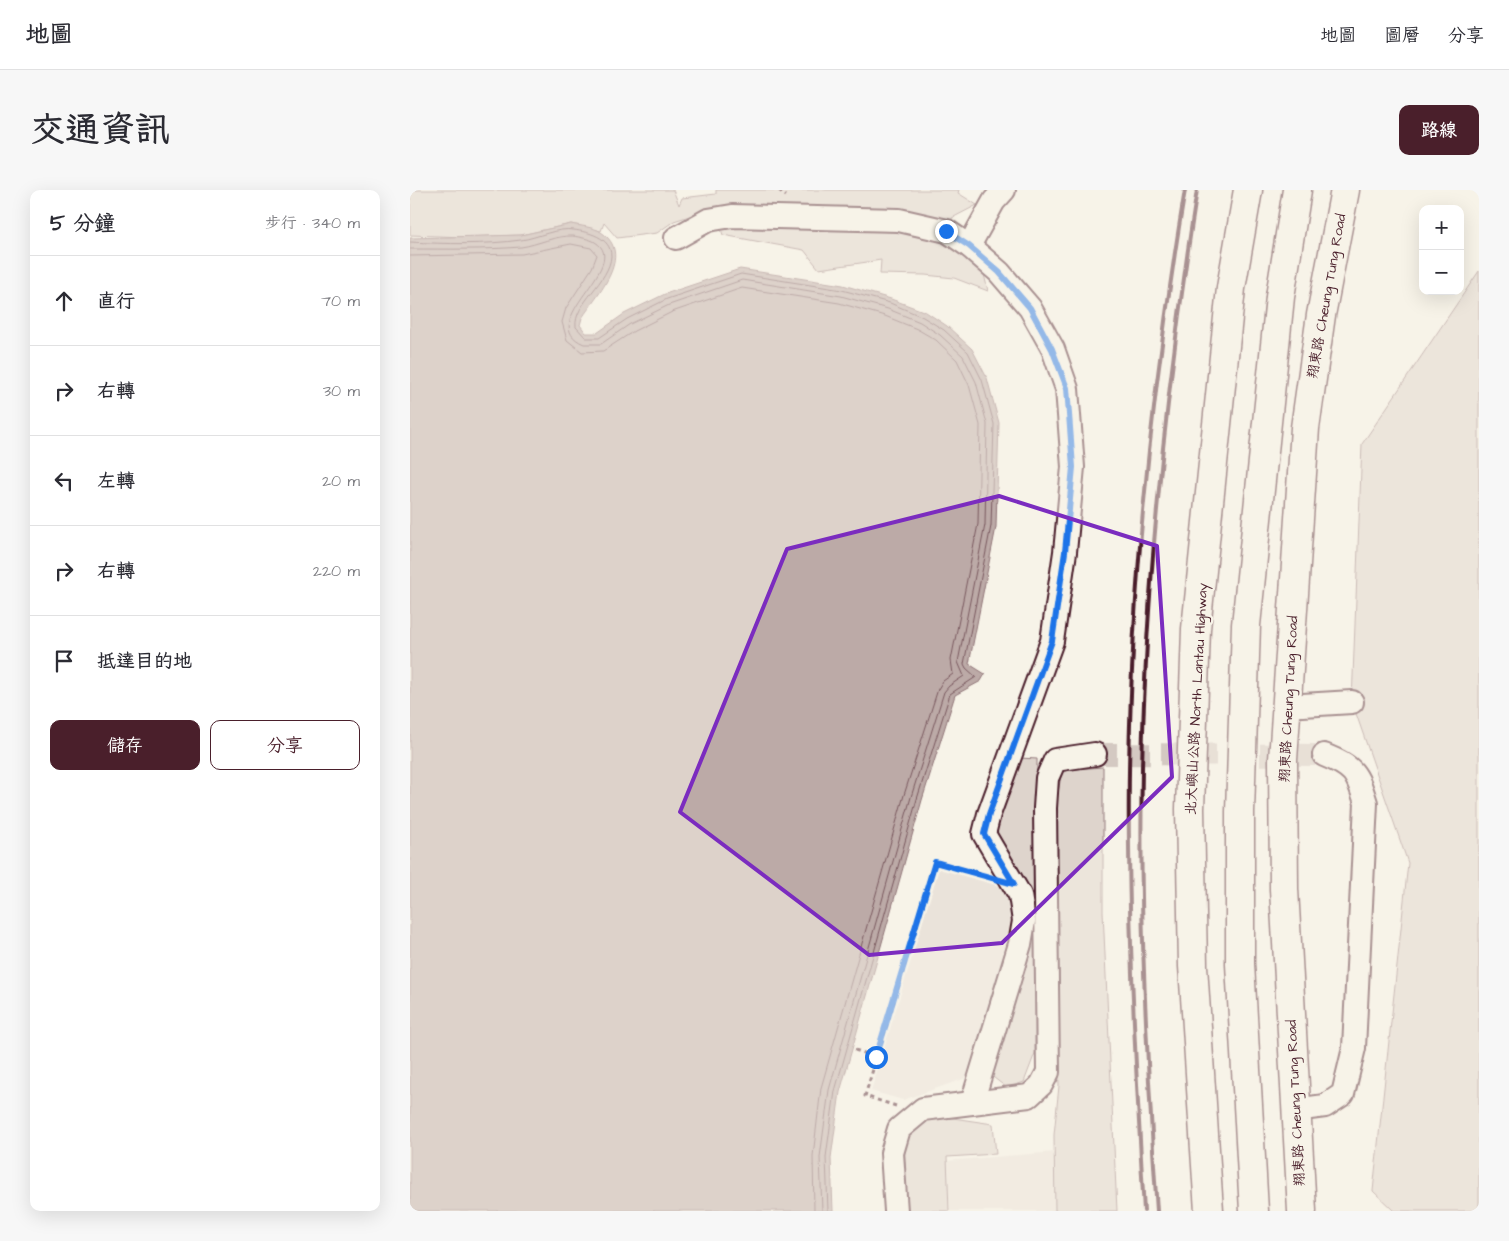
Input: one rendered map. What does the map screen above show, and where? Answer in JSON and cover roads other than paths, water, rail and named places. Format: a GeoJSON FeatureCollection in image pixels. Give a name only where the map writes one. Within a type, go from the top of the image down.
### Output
{"type":"FeatureCollection","features":[{"type":"Feature","properties":{"kind":"main road","name":"北大嶼山公路 North Lantau Highway"},"geometry":{"type":"LineString","coordinates":[[1209,1211],[1193,966],[1190,809],[1196,629],[1231,288],[1248,190]]}},
{"type":"Feature","properties":{"kind":"main road"},"geometry":{"type":"LineString","coordinates":[[1254,1211],[1240,964],[1240,812],[1246,625],[1280,297],[1297,190]]}},
{"type":"Feature","properties":{"kind":"main road","name":"翔東路 Cheung Tung Road"},"geometry":{"type":"LineString","coordinates":[[1302,1211],[1284,889],[1283,760],[1305,428],[1321,315],[1345,190]]}},
{"type":"Feature","properties":{"kind":"lane"},"geometry":{"type":"LineString","coordinates":[[969,246],[994,201],[1004,190]]}},
{"type":"Feature","properties":{"kind":"lane"},"geometry":{"type":"LineString","coordinates":[[676,238],[708,220],[732,216],[899,220],[946,231],[969,246],[999,272],[1030,308],[1052,349],[1067,388],[1073,467],[1065,552],[1052,641],[989,814],[984,834],[1020,895],[1024,921],[1020,944],[972,1102]]}},
{"type":"Feature","properties":{"kind":"lane"},"geometry":{"type":"LineString","coordinates":[[1286,706],[1352,702]]}},
{"type":"Feature","properties":{"kind":"lane"},"geometry":{"type":"LineString","coordinates":[[896,1211],[892,1153],[899,1129],[923,1110],[972,1102],[1029,1096],[1041,1085],[1048,1072],[1045,808],[1047,778],[1055,760],[1095,754]]}},
{"type":"Feature","properties":{"kind":"lane"},"geometry":{"type":"LineString","coordinates":[[1295,1110],[1325,1106],[1343,1094],[1354,1048],[1366,803],[1359,780],[1346,764],[1324,755]]}},
{"type":"Feature","properties":{"kind":"water"},"geometry":{"type":"Polygon","coordinates":[[[571,224],[598,230],[611,241],[614,252],[614,263],[610,275],[604,287],[582,318],[580,325],[586,333],[597,333],[624,314],[665,294],[740,269],[843,285],[891,299],[926,312],[947,326],[972,349],[987,378],[999,423],[996,527],[969,664],[985,674],[981,681],[955,695],[922,800],[840,1092],[831,1158],[833,1211],[410,1211],[410,238],[521,235],[571,224]]]}},
{"type":"Feature","properties":{"kind":"tunnel"},"geometry":{"type":"LineString","coordinates":[[1095,754],[1324,755]]}},
{"type":"Feature","properties":{"kind":"railway"},"geometry":{"type":"LineString","coordinates":[[1144,1211],[1131,937],[1129,846],[1131,681],[1142,517],[1151,434],[1172,271],[1185,190]]}},
{"type":"Feature","properties":{"kind":"railway"},"geometry":{"type":"LineString","coordinates":[[1157,1211],[1147,1045],[1143,935],[1141,824],[1144,696],[1153,551],[1167,406],[1197,190]]}}]}
